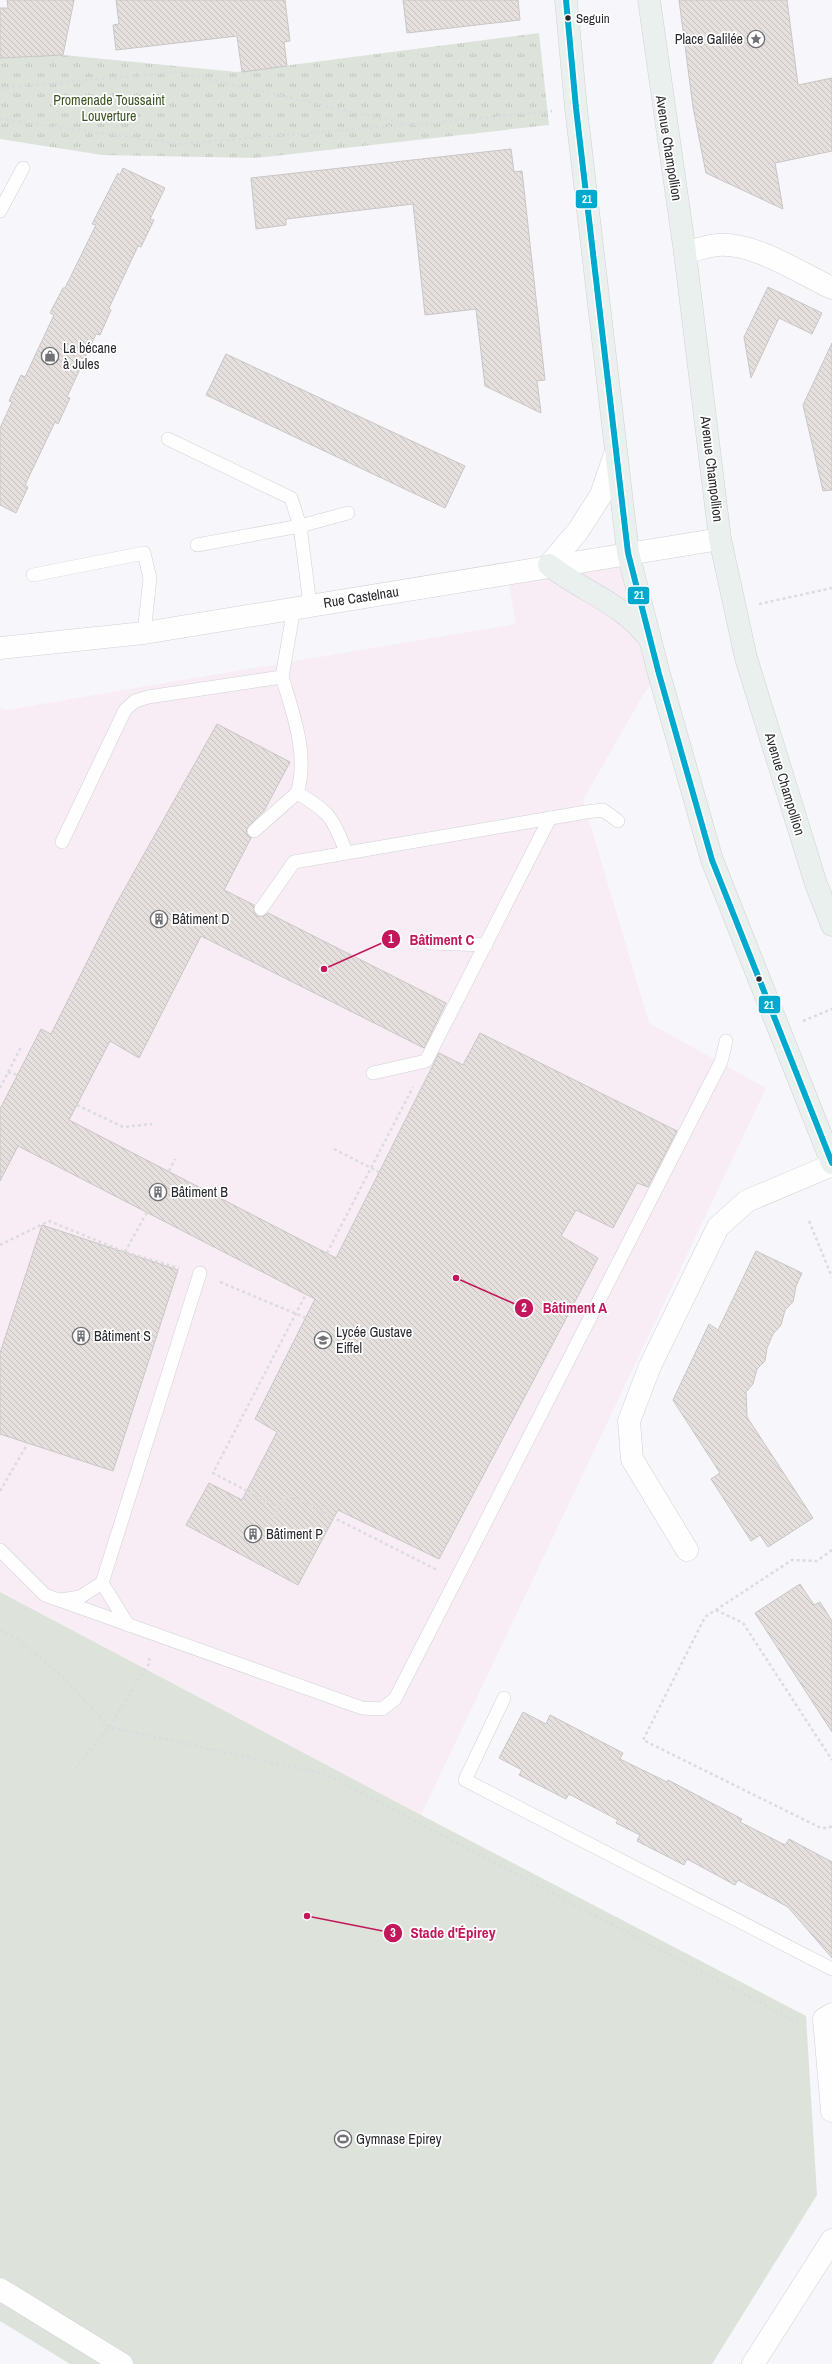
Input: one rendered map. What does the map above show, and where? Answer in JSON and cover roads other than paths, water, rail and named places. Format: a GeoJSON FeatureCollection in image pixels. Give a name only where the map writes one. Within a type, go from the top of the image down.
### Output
{"type":"FeatureCollection","features":[{"type":"Feature","properties":{"kind":"main road"},"geometry":{"type":"LineString","coordinates":[[566,0],[576,108],[628,553],[650,640],[712,860],[832,1164]]}},
{"type":"Feature","properties":{"kind":"main road","name":"Avenue Champollion"},"geometry":{"type":"LineString","coordinates":[[649,0],[685,253],[720,539],[746,658],[824,888],[832,926]]}},
{"type":"Feature","properties":{"kind":"main road"},"geometry":{"type":"LineString","coordinates":[[549,565],[560,574],[613,603],[638,624],[650,640]]}},
{"type":"Feature","properties":{"kind":"street"},"geometry":{"type":"LineString","coordinates":[[685,253],[717,245],[734,245],[752,250],[832,288]]}},
{"type":"Feature","properties":{"kind":"street"},"geometry":{"type":"LineString","coordinates":[[549,565],[578,531],[601,495],[616,451]]}},
{"type":"Feature","properties":{"kind":"street","name":"Rue Castelnau"},"geometry":{"type":"LineString","coordinates":[[0,648],[144,633],[549,565],[720,539]]}},
{"type":"Feature","properties":{"kind":"street"},"geometry":{"type":"LineString","coordinates":[[688,1550],[632,1459],[629,1422],[650,1366],[718,1227],[747,1201],[832,1164]]}},
{"type":"Feature","properties":{"kind":"street"},"geometry":{"type":"LineString","coordinates":[[828,2020],[832,2111]]}},
{"type":"Feature","properties":{"kind":"street"},"geometry":{"type":"LineString","coordinates":[[753,2364],[832,2240]]}},
{"type":"Feature","properties":{"kind":"street"},"geometry":{"type":"LineString","coordinates":[[0,2288],[122,2364]]}},
{"type":"Feature","properties":{"kind":"lane"},"geometry":{"type":"LineString","coordinates":[[0,211],[23,168]]}},
{"type":"Feature","properties":{"kind":"lane"},"geometry":{"type":"LineString","coordinates":[[168,438],[291,498],[300,526],[302,607],[282,677],[300,738],[299,760],[302,777],[297,793],[254,831]]}},
{"type":"Feature","properties":{"kind":"lane"},"geometry":{"type":"LineString","coordinates":[[197,545],[300,526],[348,513]]}},
{"type":"Feature","properties":{"kind":"lane"},"geometry":{"type":"LineString","coordinates":[[33,575],[144,553],[150,578],[144,633]]}},
{"type":"Feature","properties":{"kind":"lane"},"geometry":{"type":"LineString","coordinates":[[62,842],[125,710],[135,701],[148,697],[282,677]]}},
{"type":"Feature","properties":{"kind":"lane"},"geometry":{"type":"LineString","coordinates":[[297,793],[321,807],[334,823],[346,852]]}},
{"type":"Feature","properties":{"kind":"lane"},"geometry":{"type":"LineString","coordinates":[[261,909],[294,862],[346,852],[603,810],[618,821]]}},
{"type":"Feature","properties":{"kind":"lane"},"geometry":{"type":"LineString","coordinates":[[374,1073],[426,1061],[550,818]]}},
{"type":"Feature","properties":{"kind":"lane"},"geometry":{"type":"LineString","coordinates":[[430,943],[486,945]]}},
{"type":"Feature","properties":{"kind":"lane"},"geometry":{"type":"LineString","coordinates":[[0,1550],[45,1595],[362,1708],[382,1709],[395,1699],[455,1579],[721,1062],[726,1041]]}},
{"type":"Feature","properties":{"kind":"lane"},"geometry":{"type":"LineString","coordinates":[[58,1600],[80,1597],[102,1583],[200,1273]]}},
{"type":"Feature","properties":{"kind":"lane"},"geometry":{"type":"LineString","coordinates":[[102,1583],[128,1625]]}},
{"type":"Feature","properties":{"kind":"lane"},"geometry":{"type":"LineString","coordinates":[[504,1698],[465,1780],[832,1969]]}},
{"type":"Feature","properties":{"kind":"place","name":"Seguin"},"geometry":{"type":"Point","coordinates":[568,18]}},
{"type":"Feature","properties":{"kind":"place","name":"Place Galilée"},"geometry":{"type":"Point","coordinates":[756,39]}},
{"type":"Feature","properties":{"kind":"place","name":"La bécane à Jules"},"geometry":{"type":"Point","coordinates":[50,356]}},
{"type":"Feature","properties":{"kind":"place","name":"Bâtiment D"},"geometry":{"type":"Point","coordinates":[159,919]}},
{"type":"Feature","properties":{"kind":"place","name":"Bâtiment C"},"geometry":{"type":"Point","coordinates":[324,969]}},
{"type":"Feature","properties":{"kind":"place","name":"Bâtiment B"},"geometry":{"type":"Point","coordinates":[158,1192]}},
{"type":"Feature","properties":{"kind":"place","name":"Bâtiment A"},"geometry":{"type":"Point","coordinates":[456,1278]}},
{"type":"Feature","properties":{"kind":"place","name":"Bâtiment S"},"geometry":{"type":"Point","coordinates":[81,1336]}},
{"type":"Feature","properties":{"kind":"place","name":"Lycée Gustave Eiffel"},"geometry":{"type":"Point","coordinates":[323,1340]}},
{"type":"Feature","properties":{"kind":"place","name":"Bâtiment P"},"geometry":{"type":"Point","coordinates":[253,1534]}},
{"type":"Feature","properties":{"kind":"place","name":"Stade d'Épirey"},"geometry":{"type":"Point","coordinates":[307,1916]}},
{"type":"Feature","properties":{"kind":"place","name":"Gymnase Epirey"},"geometry":{"type":"Point","coordinates":[343,2139]}},
{"type":"Feature","properties":{"kind":"park label","name":"Promenade Toussaint Louverture"},"geometry":{"type":"Point","coordinates":[109,108]}}]}
